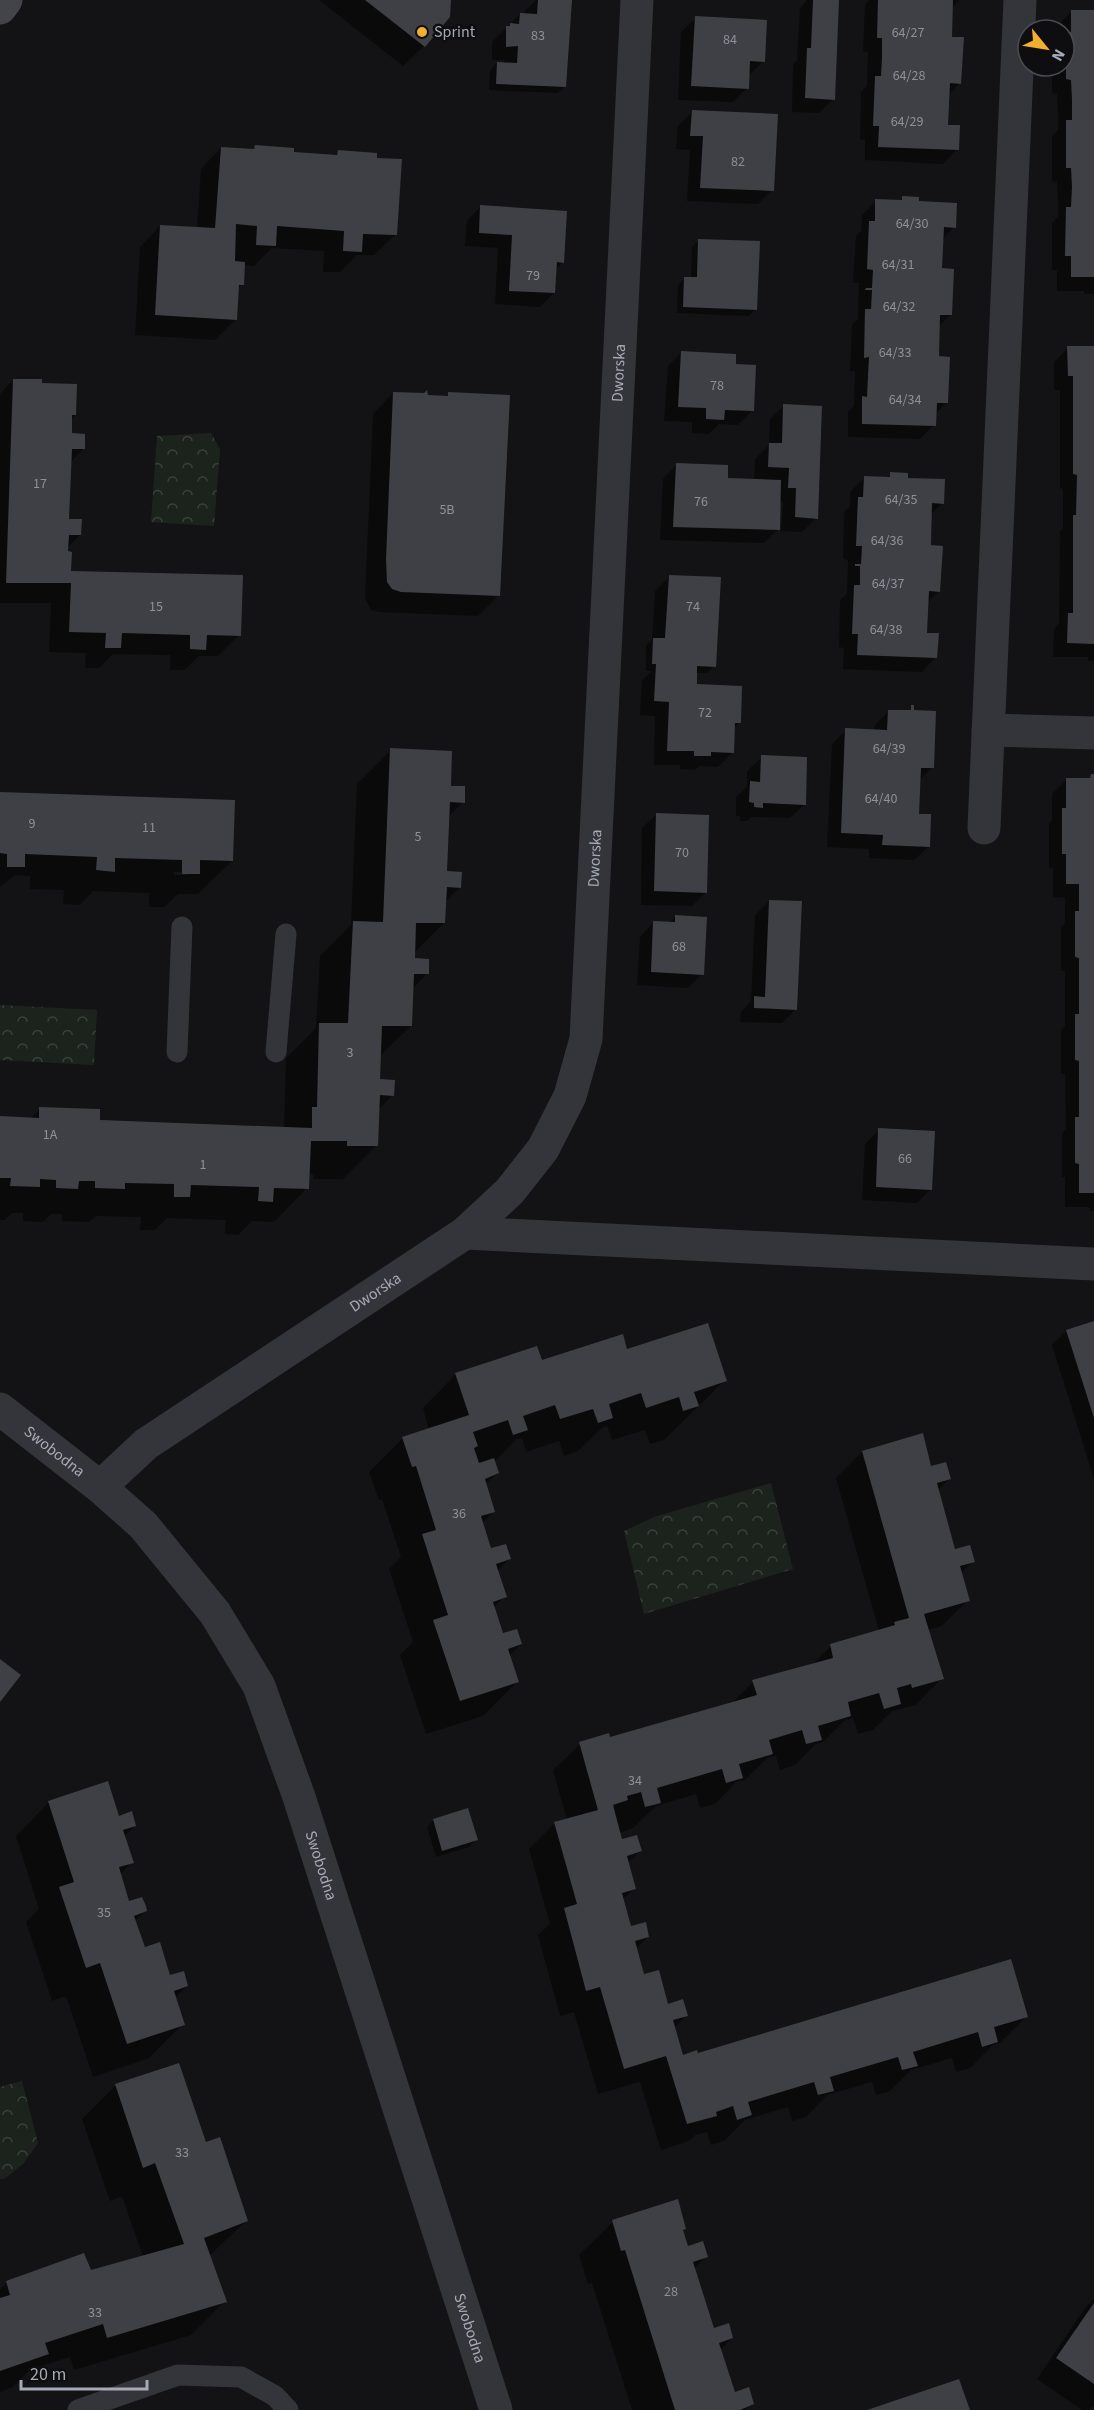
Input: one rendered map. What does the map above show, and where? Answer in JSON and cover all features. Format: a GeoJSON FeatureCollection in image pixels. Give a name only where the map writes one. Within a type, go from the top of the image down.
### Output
{"type":"FeatureCollection","features":[{"type":"Feature","properties":{"kind":"street"},"geometry":{"type":"LineString","coordinates":[[0,8],[6,0]]}},
{"type":"Feature","properties":{"kind":"street","name":"Dworska"},"geometry":{"type":"LineString","coordinates":[[100,1487],[146,1444],[465,1233],[510,1191],[543,1149],[570,1096],[586,1039],[637,0]]}},
{"type":"Feature","properties":{"kind":"street"},"geometry":{"type":"LineString","coordinates":[[984,828],[1020,0]]}},
{"type":"Feature","properties":{"kind":"street"},"geometry":{"type":"LineString","coordinates":[[988,730],[1094,733]]}},
{"type":"Feature","properties":{"kind":"street"},"geometry":{"type":"LineString","coordinates":[[465,1233],[1094,1264]]}},
{"type":"Feature","properties":{"kind":"street","name":"Swobodna"},"geometry":{"type":"LineString","coordinates":[[0,1408],[100,1487],[143,1526],[215,1613],[259,1686],[302,1808],[496,2410]]}},
{"type":"Feature","properties":{"kind":"lane"},"geometry":{"type":"LineString","coordinates":[[177,1052],[182,927]]}},
{"type":"Feature","properties":{"kind":"lane"},"geometry":{"type":"LineString","coordinates":[[276,1052],[285,934]]}},
{"type":"Feature","properties":{"kind":"lane"},"geometry":{"type":"LineString","coordinates":[[78,2410],[178,2375],[242,2377],[275,2396],[288,2410]]}},
{"type":"Feature","properties":{"kind":"green space"},"geometry":{"type":"Polygon","coordinates":[[[211,433],[220,449],[214,526],[151,522],[157,436],[211,433]]]}},
{"type":"Feature","properties":{"kind":"green space"},"geometry":{"type":"Polygon","coordinates":[[[0,1005],[97,1010],[94,1065],[0,1060],[0,1005]]]}},
{"type":"Feature","properties":{"kind":"green space"},"geometry":{"type":"Polygon","coordinates":[[[771,1483],[793,1569],[644,1614],[624,1531],[654,1517],[771,1483]]]}},
{"type":"Feature","properties":{"kind":"green space"},"geometry":{"type":"Polygon","coordinates":[[[22,2081],[38,2143],[23,2164],[4,2179],[0,2179],[0,2087],[22,2081]]]}},
{"type":"Feature","properties":{"kind":"building","name":"Sprint"},"geometry":{"type":"Polygon","coordinates":[[[365,0],[451,0],[450,17],[425,47],[365,0]]]}},
{"type":"Feature","properties":{"kind":"building"},"geometry":{"type":"Polygon","coordinates":[[[538,0],[572,0],[566,87],[496,84],[497,62],[517,63],[518,46],[506,47],[506,26],[510,26],[510,23],[519,24],[520,13],[537,14],[538,0]]]}},
{"type":"Feature","properties":{"kind":"building"},"geometry":{"type":"Polygon","coordinates":[[[813,0],[839,0],[835,100],[805,98],[807,48],[811,48],[813,0]]]}},
{"type":"Feature","properties":{"kind":"building"},"geometry":{"type":"Polygon","coordinates":[[[878,0],[953,0],[952,37],[964,37],[961,84],[950,83],[948,125],[960,125],[959,150],[878,147],[879,126],[873,126],[875,76],[881,76],[882,58],[882,38],[877,38],[878,0]]]}},
{"type":"Feature","properties":{"kind":"building"},"geometry":{"type":"Polygon","coordinates":[[[1071,10],[1094,10],[1094,277],[1071,277],[1071,256],[1065,256],[1066,207],[1071,207],[1072,187],[1071,168],[1066,168],[1066,120],[1072,120],[1072,100],[1071,80],[1066,78],[1076,78],[1076,18],[1071,18],[1071,10]]]}},
{"type":"Feature","properties":{"kind":"building"},"geometry":{"type":"Polygon","coordinates":[[[695,16],[767,20],[765,62],[750,61],[749,89],[691,86],[695,16]]]}},
{"type":"Feature","properties":{"kind":"building"},"geometry":{"type":"Polygon","coordinates":[[[692,110],[778,114],[774,191],[700,188],[703,136],[690,136],[692,110]]]}},
{"type":"Feature","properties":{"kind":"building"},"geometry":{"type":"Polygon","coordinates":[[[255,145],[294,148],[294,152],[337,155],[338,150],[377,153],[377,158],[402,159],[397,235],[363,234],[362,252],[343,251],[344,231],[277,226],[276,246],[256,245],[257,226],[236,224],[235,261],[245,262],[244,285],[239,285],[237,320],[155,315],[160,225],[215,228],[221,147],[254,149],[255,145]]]}},
{"type":"Feature","properties":{"kind":"building"},"geometry":{"type":"Polygon","coordinates":[[[902,196],[919,197],[919,201],[957,203],[956,228],[944,227],[942,268],[954,269],[952,315],[940,315],[939,356],[950,357],[948,403],[937,403],[936,426],[862,424],[862,396],[867,397],[869,357],[864,358],[865,309],[871,309],[872,290],[865,290],[872,288],[873,270],[867,269],[869,221],[875,221],[875,199],[902,200],[902,196]]]}},
{"type":"Feature","properties":{"kind":"building"},"geometry":{"type":"Polygon","coordinates":[[[480,205],[567,211],[564,263],[557,262],[555,293],[509,291],[512,235],[479,233],[480,205]]]}},
{"type":"Feature","properties":{"kind":"building"},"geometry":{"type":"Polygon","coordinates":[[[698,239],[760,241],[757,310],[683,307],[684,277],[697,277],[698,239]]]}},
{"type":"Feature","properties":{"kind":"building"},"geometry":{"type":"Polygon","coordinates":[[[1067,346],[1094,346],[1094,644],[1067,643],[1068,613],[1073,613],[1073,515],[1076,515],[1077,475],[1073,474],[1073,376],[1068,376],[1067,346]]]}},
{"type":"Feature","properties":{"kind":"building"},"geometry":{"type":"Polygon","coordinates":[[[681,351],[736,354],[736,364],[756,365],[754,411],[725,410],[724,420],[706,419],[706,408],[678,407],[681,351]]]}},
{"type":"Feature","properties":{"kind":"building"},"geometry":{"type":"Polygon","coordinates":[[[13,379],[42,379],[42,383],[77,384],[76,415],[72,415],[72,433],[85,434],[85,449],[72,449],[69,519],[82,519],[81,535],[69,535],[68,551],[72,552],[71,571],[243,575],[241,636],[207,635],[206,650],[190,649],[190,635],[122,633],[121,648],[105,648],[106,633],[69,632],[71,583],[6,583],[13,379]]]}},
{"type":"Feature","properties":{"kind":"building"},"geometry":{"type":"Polygon","coordinates":[[[427,390],[428,395],[448,396],[448,392],[510,395],[500,596],[401,592],[392,589],[387,582],[393,392],[424,393],[427,390]]]}},
{"type":"Feature","properties":{"kind":"building"},"geometry":{"type":"Polygon","coordinates":[[[783,404],[822,406],[818,519],[795,517],[796,488],[788,488],[789,468],[768,467],[769,443],[782,443],[783,404]]]}},
{"type":"Feature","properties":{"kind":"building"},"geometry":{"type":"Polygon","coordinates":[[[676,463],[728,465],[728,478],[781,480],[780,530],[673,527],[676,463]]]}},
{"type":"Feature","properties":{"kind":"building"},"geometry":{"type":"Polygon","coordinates":[[[890,472],[908,473],[908,478],[945,479],[944,504],[932,503],[931,545],[943,546],[940,592],[929,591],[927,633],[939,633],[937,658],[857,655],[858,634],[852,634],[854,585],[860,585],[860,566],[855,566],[855,564],[861,564],[862,546],[856,546],[858,497],[863,497],[864,476],[890,477],[890,472]]]}},
{"type":"Feature","properties":{"kind":"building"},"geometry":{"type":"Polygon","coordinates":[[[669,575],[721,577],[716,667],[697,666],[697,684],[742,686],[741,723],[735,723],[734,753],[711,752],[711,756],[694,756],[694,751],[667,751],[669,702],[654,701],[656,664],[652,664],[653,638],[665,638],[669,575]]]}},
{"type":"Feature","properties":{"kind":"building"},"geometry":{"type":"Polygon","coordinates":[[[911,705],[914,705],[914,710],[936,711],[934,768],[921,768],[919,814],[931,814],[930,847],[882,845],[883,835],[841,833],[845,728],[887,730],[888,710],[911,710],[911,705]]]}},
{"type":"Feature","properties":{"kind":"building"},"geometry":{"type":"Polygon","coordinates":[[[390,748],[452,751],[451,786],[465,786],[465,803],[450,802],[447,871],[462,872],[461,888],[447,887],[445,923],[416,923],[415,958],[429,959],[429,974],[414,974],[412,1026],[382,1026],[380,1079],[395,1080],[394,1096],[380,1095],[378,1146],[347,1146],[347,1141],[311,1141],[309,1189],[274,1188],[273,1202],[258,1201],[259,1187],[191,1185],[190,1197],[174,1197],[174,1184],[125,1183],[125,1189],[95,1188],[95,1181],[79,1181],[78,1189],[56,1188],[56,1180],[40,1179],[40,1187],[10,1186],[11,1178],[0,1178],[0,1116],[39,1118],[39,1107],[100,1109],[100,1120],[312,1128],[312,1107],[317,1107],[319,1023],[348,1023],[353,921],[383,922],[390,748]]]}},
{"type":"Feature","properties":{"kind":"building"},"geometry":{"type":"Polygon","coordinates":[[[761,755],[807,757],[806,805],[763,803],[763,808],[754,807],[754,803],[749,802],[750,781],[760,782],[761,755]]]}},
{"type":"Feature","properties":{"kind":"building"},"geometry":{"type":"Polygon","coordinates":[[[1091,774],[1094,774],[1094,1193],[1079,1193],[1079,1164],[1075,1163],[1075,1117],[1079,1117],[1079,1061],[1075,1060],[1075,1014],[1079,1014],[1079,958],[1075,957],[1075,911],[1079,911],[1079,884],[1066,884],[1066,854],[1062,854],[1062,808],[1066,808],[1066,778],[1090,778],[1091,774]]]}},
{"type":"Feature","properties":{"kind":"building"},"geometry":{"type":"Polygon","coordinates":[[[0,792],[235,800],[233,861],[200,860],[200,874],[182,874],[182,860],[115,858],[115,872],[96,870],[97,857],[25,854],[25,867],[7,867],[7,854],[0,853],[0,792]]]}},
{"type":"Feature","properties":{"kind":"building"},"geometry":{"type":"Polygon","coordinates":[[[656,813],[709,815],[707,893],[654,891],[656,813]]]}},
{"type":"Feature","properties":{"kind":"building"},"geometry":{"type":"Polygon","coordinates":[[[769,900],[802,901],[797,1010],[754,1008],[754,996],[765,997],[769,900]]]}},
{"type":"Feature","properties":{"kind":"building"},"geometry":{"type":"Polygon","coordinates":[[[675,915],[707,917],[704,975],[651,972],[653,921],[675,922],[675,915]]]}},
{"type":"Feature","properties":{"kind":"building"},"geometry":{"type":"Polygon","coordinates":[[[878,1128],[935,1131],[932,1190],[876,1187],[878,1128]]]}},
{"type":"Feature","properties":{"kind":"building"},"geometry":{"type":"Polygon","coordinates":[[[1094,1321],[1094,1418],[1066,1330],[1094,1321]]]}},
{"type":"Feature","properties":{"kind":"building"},"geometry":{"type":"Polygon","coordinates":[[[708,1323],[727,1381],[694,1392],[699,1406],[683,1411],[679,1397],[646,1408],[641,1393],[609,1404],[613,1418],[598,1423],[593,1409],[560,1419],[555,1405],[523,1416],[528,1430],[513,1435],[508,1420],[473,1432],[478,1446],[474,1448],[479,1463],[494,1458],[499,1473],[485,1479],[495,1512],[481,1516],[491,1548],[506,1544],[511,1559],[496,1564],[507,1597],[493,1602],[503,1633],[517,1629],[522,1644],[508,1649],[519,1682],[460,1701],[433,1620],[448,1615],[422,1534],[436,1530],[416,1466],[412,1467],[402,1437],[469,1415],[455,1373],[537,1346],[542,1360],[623,1334],[627,1349],[708,1323]]]}},
{"type":"Feature","properties":{"kind":"building"},"geometry":{"type":"Polygon","coordinates":[[[923,1433],[931,1466],[946,1462],[951,1479],[937,1483],[955,1549],[970,1545],[975,1562],[960,1566],[970,1601],[924,1614],[944,1679],[912,1688],[911,1684],[897,1688],[901,1704],[884,1709],[879,1693],[848,1702],[851,1716],[818,1726],[822,1740],[806,1744],[802,1730],[769,1740],[773,1754],[739,1764],[743,1778],[726,1783],[722,1769],[657,1788],[661,1803],[645,1807],[641,1792],[627,1796],[628,1800],[613,1805],[622,1839],[637,1835],[642,1851],[627,1856],[636,1889],[622,1893],[631,1926],[646,1922],[649,1937],[635,1941],[644,1974],[659,1970],[668,2004],[683,1999],[688,2016],[673,2020],[683,2055],[697,2050],[698,2053],[1011,1959],[1028,2017],[994,2027],[998,2042],[982,2047],[978,2032],[913,2052],[918,2066],[902,2070],[898,2057],[830,2077],[834,2091],[818,2095],[814,2082],[748,2102],[752,2115],[737,2120],[733,2106],[716,2112],[717,2116],[687,2124],[666,2056],[624,2069],[600,1987],[586,1991],[564,1908],[577,1904],[554,1822],[598,1810],[579,1742],[609,1733],[610,1737],[757,1695],[752,1680],[833,1658],[830,1644],[895,1625],[894,1622],[909,1618],[862,1451],[923,1433]]]}},
{"type":"Feature","properties":{"kind":"building"},"geometry":{"type":"Polygon","coordinates":[[[0,1659],[21,1675],[0,1702],[0,1659]]]}},
{"type":"Feature","properties":{"kind":"building"},"geometry":{"type":"Polygon","coordinates":[[[108,1781],[119,1816],[132,1811],[136,1826],[123,1830],[134,1863],[119,1867],[129,1901],[142,1897],[146,1906],[147,1911],[134,1916],[145,1947],[160,1942],[170,1975],[184,1971],[188,1986],[174,1991],[185,2025],[127,2044],[100,1963],[86,1968],[59,1887],[74,1882],[48,1801],[108,1781]]]}},
{"type":"Feature","properties":{"kind":"building"},"geometry":{"type":"Polygon","coordinates":[[[468,1808],[478,1840],[442,1851],[433,1819],[468,1808]]]}},
{"type":"Feature","properties":{"kind":"building"},"geometry":{"type":"Polygon","coordinates":[[[179,2063],[206,2142],[220,2137],[248,2221],[204,2238],[227,2302],[107,2338],[103,2324],[45,2343],[49,2354],[0,2371],[0,2298],[10,2295],[6,2281],[84,2253],[91,2270],[184,2244],[155,2163],[143,2168],[115,2084],[179,2063]]]}},
{"type":"Feature","properties":{"kind":"building"},"geometry":{"type":"Polygon","coordinates":[[[678,2199],[688,2246],[703,2241],[708,2257],[693,2262],[714,2328],[729,2323],[733,2338],[719,2343],[735,2392],[749,2387],[754,2404],[740,2410],[675,2410],[625,2250],[621,2251],[612,2220],[678,2199]]]}},
{"type":"Feature","properties":{"kind":"building"},"geometry":{"type":"Polygon","coordinates":[[[1094,2303],[1094,2384],[1056,2358],[1094,2303]]]}},
{"type":"Feature","properties":{"kind":"building"},"geometry":{"type":"Polygon","coordinates":[[[959,2379],[970,2410],[867,2410],[959,2379]]]}},
{"type":"Feature","properties":{"kind":"place","name":"Sprint"},"geometry":{"type":"Point","coordinates":[422,32]}}]}
